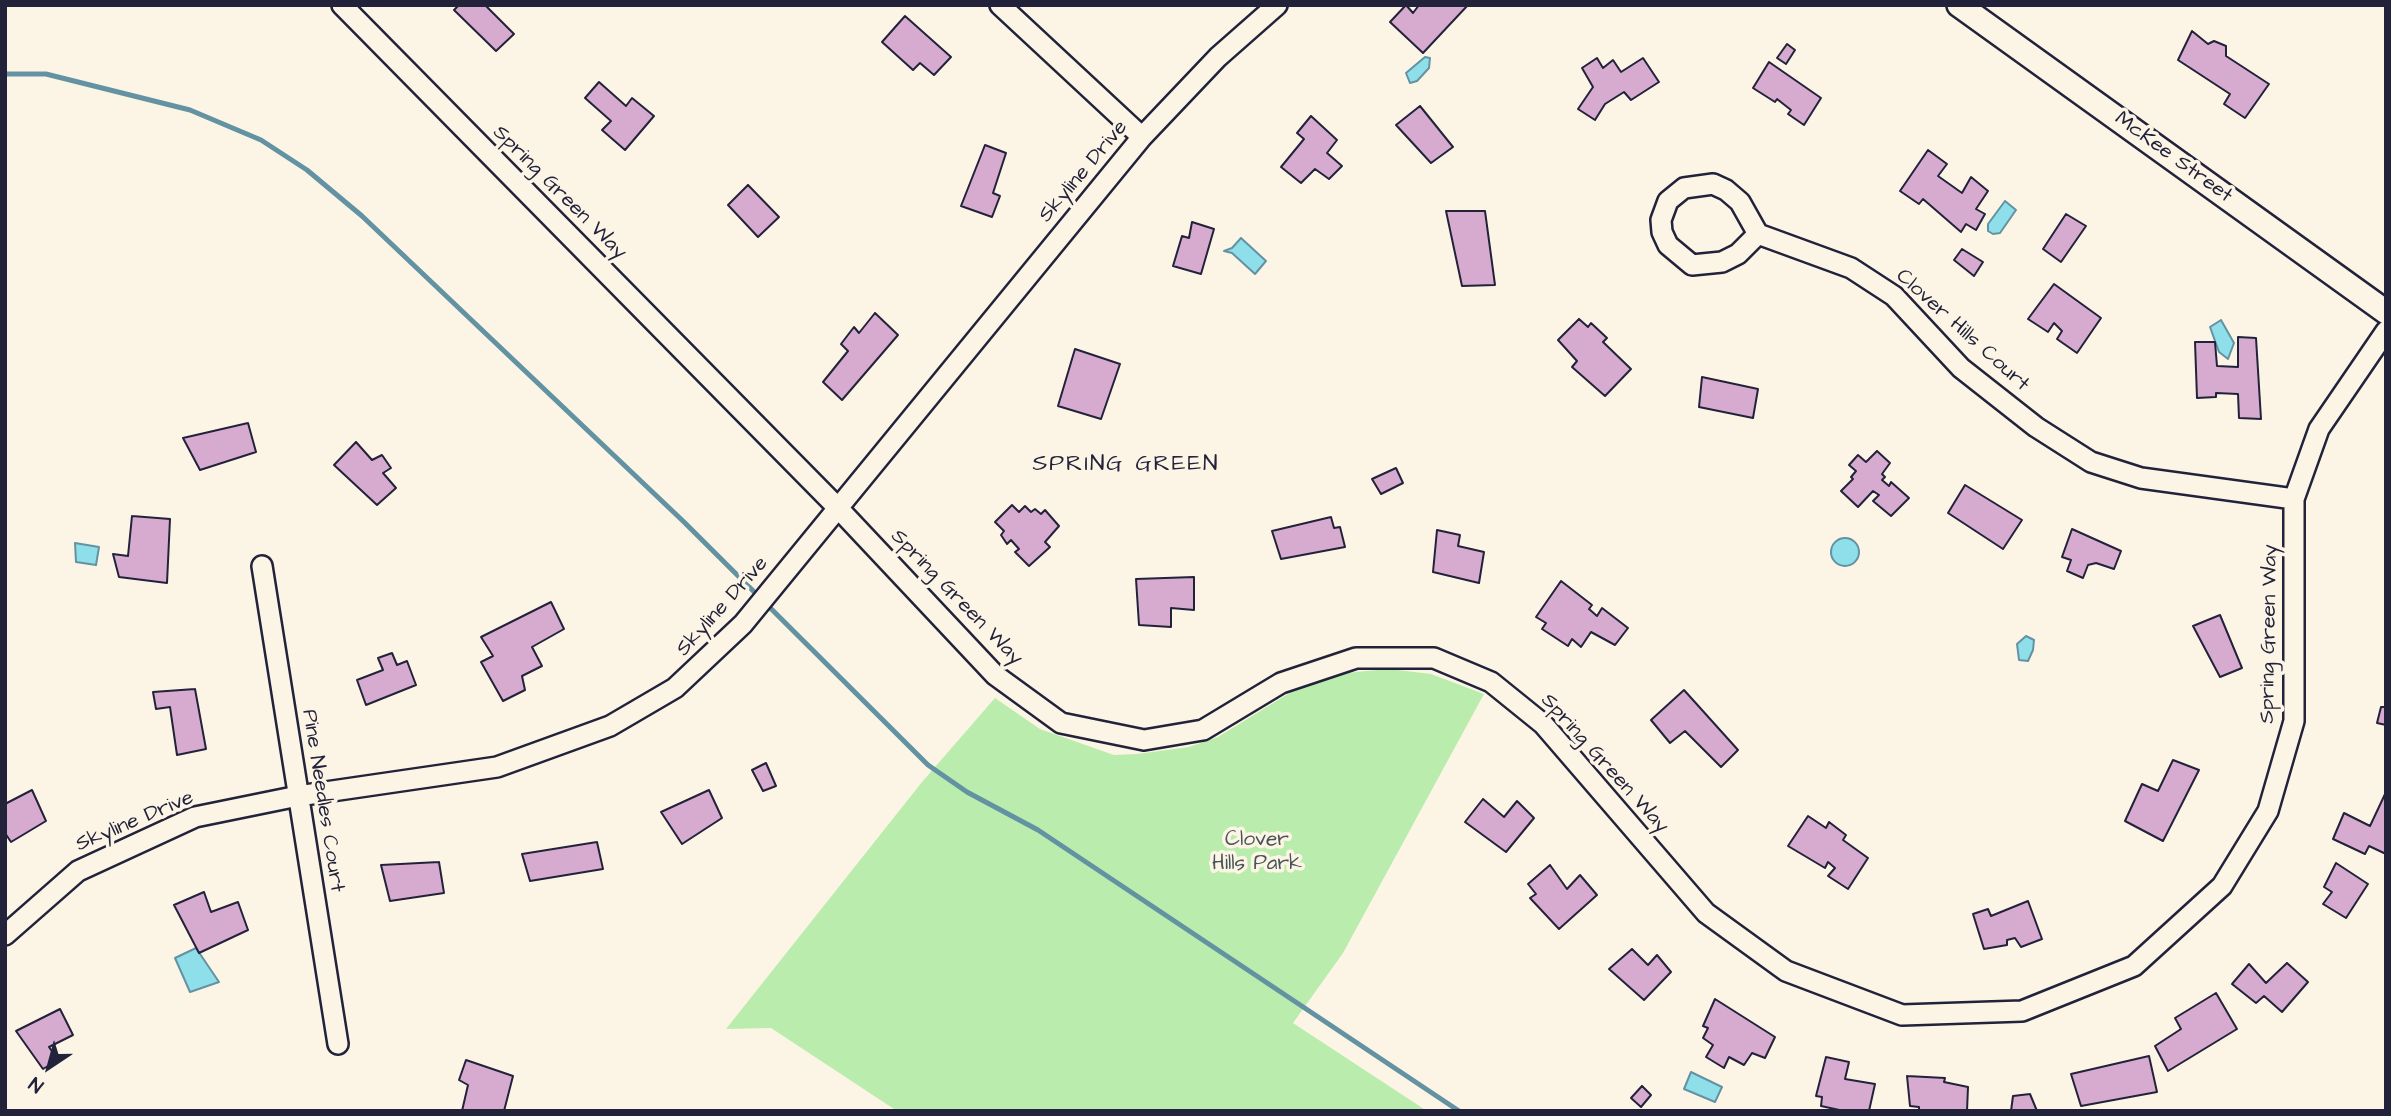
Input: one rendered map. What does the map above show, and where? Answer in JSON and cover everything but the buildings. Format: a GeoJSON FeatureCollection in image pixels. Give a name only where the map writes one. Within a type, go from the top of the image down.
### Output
{"type":"FeatureCollection","features":[{"type":"Feature","properties":{"kind":"street","name":"Spring Green Way"},"geometry":{"type":"LineString","coordinates":[[342,5],[838,508],[995,675],[1060,723],[1144,740],[1203,730],[1281,682],[1356,658],[1434,658],[1491,682],[1543,724],[1706,913],[1786,971],[1908,1015],[2022,1012],[2134,966],[2222,886],[2268,811],[2294,721],[2294,499],[2319,429],[2386,331]]}},
{"type":"Feature","properties":{"kind":"street"},"geometry":{"type":"LineString","coordinates":[[1000,5],[1142,137]]}},
{"type":"Feature","properties":{"kind":"street","name":"Skyline Drive"},"geometry":{"type":"LineString","coordinates":[[5,935],[78,871],[195,817],[298,796],[498,767],[610,726],[676,688],[743,624],[1142,137],[1217,57],[1277,5]]}},
{"type":"Feature","properties":{"kind":"street","name":"McKee Street"},"geometry":{"type":"LineString","coordinates":[[1959,5],[2386,313]]}},
{"type":"Feature","properties":{"kind":"street"},"geometry":{"type":"LineString","coordinates":[[1696,184],[1713,184],[1726,190],[1740,202],[1758,234],[1738,254],[1722,262],[1692,265],[1668,245],[1662,232],[1661,220],[1675,192],[1696,184]]}},
{"type":"Feature","properties":{"kind":"street","name":"Clover Hills Court"},"geometry":{"type":"LineString","coordinates":[[1758,234],[1851,268],[1894,296],[1961,368],[2035,427],[2091,462],[2141,478],[2294,499]]}},
{"type":"Feature","properties":{"kind":"street","name":"Pine Needles Court"},"geometry":{"type":"LineString","coordinates":[[262,566],[338,1044]]}},
{"type":"Feature","properties":{"kind":"green space","name":"Clover Hills Park"},"geometry":{"type":"Polygon","coordinates":[[[1389,669],[1431,674],[1484,694],[1343,953],[1293,1023],[1427,1111],[897,1111],[771,1028],[726,1029],[922,782],[995,698],[1040,729],[1114,755],[1137,754],[1189,747],[1218,737],[1291,692],[1312,684],[1345,673],[1389,669]]]}},
{"type":"Feature","properties":{"kind":"water"},"geometry":{"type":"Polygon","coordinates":[[[1425,57],[1430,58],[1429,68],[1417,81],[1410,83],[1406,73],[1425,57]]]}},
{"type":"Feature","properties":{"kind":"water"},"geometry":{"type":"Polygon","coordinates":[[[2005,201],[2016,210],[2000,233],[1993,234],[1988,231],[1988,224],[2005,201]]]}},
{"type":"Feature","properties":{"kind":"water"},"geometry":{"type":"Polygon","coordinates":[[[1241,238],[1266,261],[1255,274],[1232,253],[1224,251],[1232,248],[1241,238]]]}},
{"type":"Feature","properties":{"kind":"water"},"geometry":{"type":"Polygon","coordinates":[[[2221,320],[2234,343],[2228,359],[2219,352],[2210,327],[2221,320]]]}},
{"type":"Feature","properties":{"kind":"water"},"geometry":{"type":"Polygon","coordinates":[[[1845,538],[1855,542],[1859,552],[1855,562],[1845,566],[1835,562],[1831,552],[1835,542],[1845,538]]]}},
{"type":"Feature","properties":{"kind":"water"},"geometry":{"type":"Polygon","coordinates":[[[75,543],[99,547],[96,565],[76,562],[75,543]]]}},
{"type":"Feature","properties":{"kind":"water"},"geometry":{"type":"Polygon","coordinates":[[[2026,636],[2034,640],[2028,661],[2019,660],[2017,644],[2026,636]]]}},
{"type":"Feature","properties":{"kind":"water"},"geometry":{"type":"Polygon","coordinates":[[[196,948],[219,982],[190,992],[175,958],[196,948]]]}},
{"type":"Feature","properties":{"kind":"water"},"geometry":{"type":"Polygon","coordinates":[[[1691,1072],[1722,1087],[1715,1102],[1684,1089],[1691,1072]]]}},
{"type":"Feature","properties":{"kind":"waterway"},"geometry":{"type":"LineString","coordinates":[[5,74],[46,74],[190,110],[261,140],[307,170],[362,216],[684,522],[928,765],[967,792],[1038,830],[1459,1111]]}},
{"type":"Feature","properties":{"kind":"district","name":"SPRING GREEN"},"geometry":{"type":"Point","coordinates":[1126,465]}}]}
